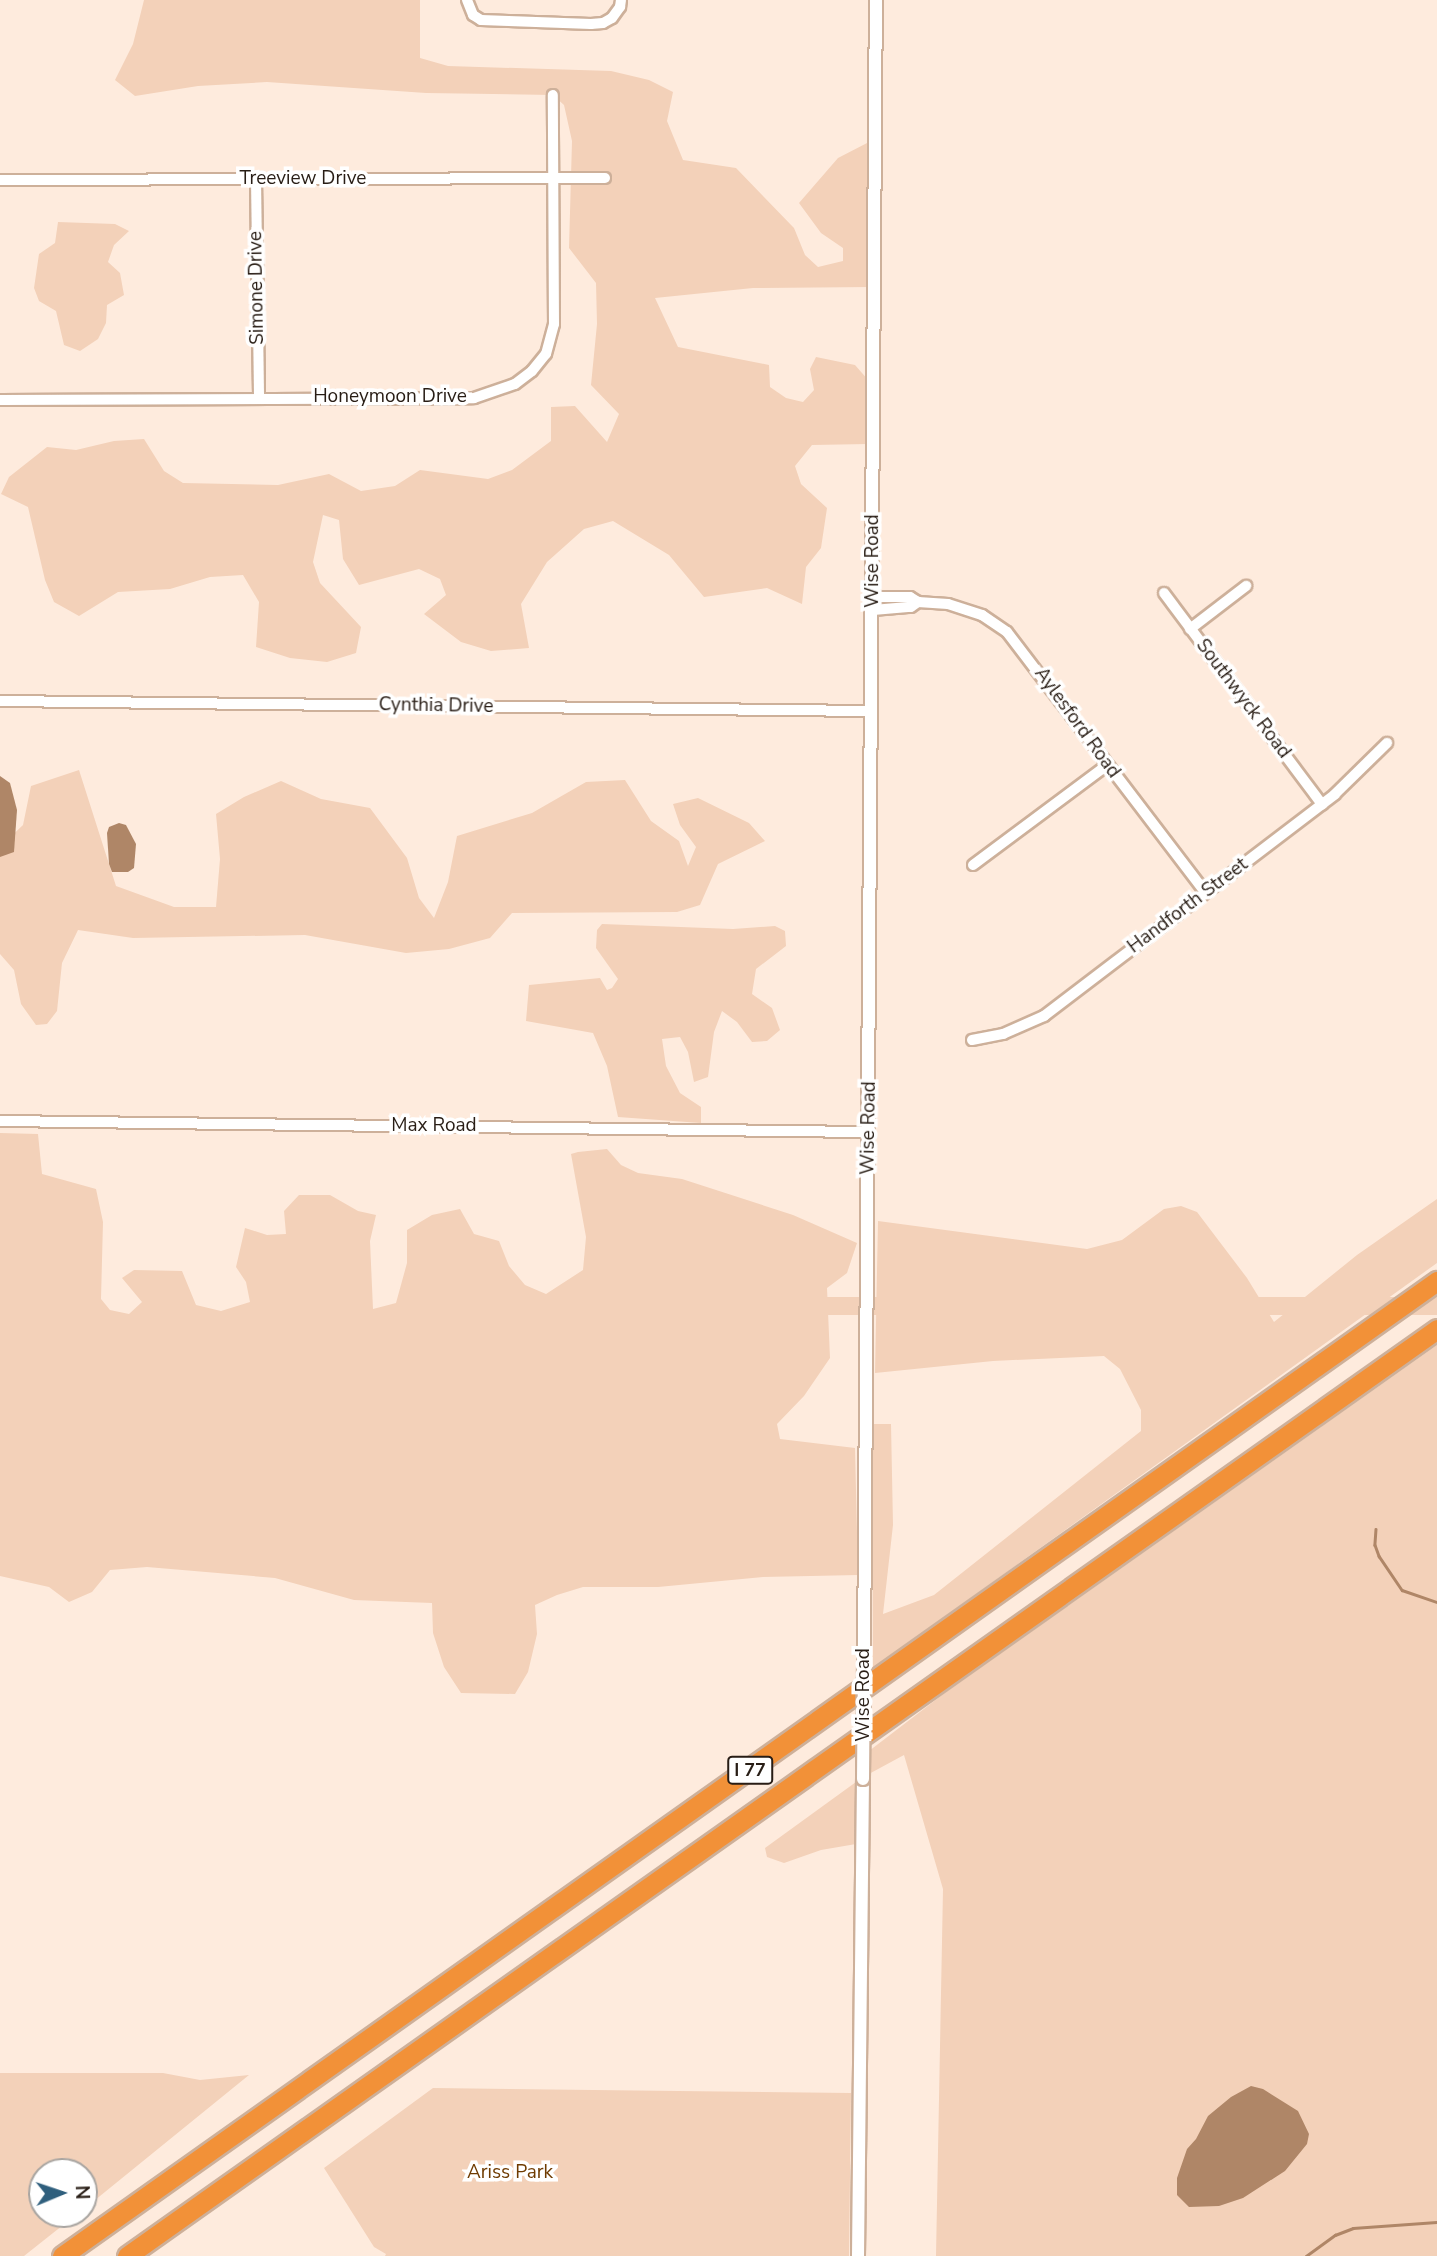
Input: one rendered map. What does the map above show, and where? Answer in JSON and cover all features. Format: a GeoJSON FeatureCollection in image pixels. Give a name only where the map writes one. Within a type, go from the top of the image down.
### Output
{"type":"FeatureCollection","features":[{"type":"Feature","properties":{"kind":"highway","name":"I 77"},"geometry":{"type":"LineString","coordinates":[[62,2256],[1437,1281]]}},
{"type":"Feature","properties":{"kind":"highway","name":"I 77"},"geometry":{"type":"LineString","coordinates":[[127,2256],[1437,1329]]}},
{"type":"Feature","properties":{"kind":"street"},"geometry":{"type":"LineString","coordinates":[[467,0],[472,15],[481,20],[591,24],[603,23],[612,18],[620,8],[621,0]]}},
{"type":"Feature","properties":{"kind":"street","name":"Wise Road"},"geometry":{"type":"LineString","coordinates":[[858,2256],[876,0]]}},
{"type":"Feature","properties":{"kind":"street","name":"Honeymoon Drive"},"geometry":{"type":"LineString","coordinates":[[0,400],[474,398],[502,390],[522,380],[542,360],[553,332],[553,95]]}},
{"type":"Feature","properties":{"kind":"street","name":"Treeview Drive"},"geometry":{"type":"LineString","coordinates":[[0,180],[605,178]]}},
{"type":"Feature","properties":{"kind":"street","name":"Simone Drive"},"geometry":{"type":"LineString","coordinates":[[256,179],[258,397]]}},
{"type":"Feature","properties":{"kind":"street"},"geometry":{"type":"LineString","coordinates":[[1190,629],[1246,586]]}},
{"type":"Feature","properties":{"kind":"street","name":"Southwyck Road"},"geometry":{"type":"LineString","coordinates":[[1164,593],[1322,804]]}},
{"type":"Feature","properties":{"kind":"street","name":"Aylesford Road"},"geometry":{"type":"LineString","coordinates":[[873,604],[910,597],[918,602],[947,604],[982,615],[1007,632],[1205,892]]}},
{"type":"Feature","properties":{"kind":"street","name":"Cynthia Drive"},"geometry":{"type":"LineString","coordinates":[[0,701],[871,711]]}},
{"type":"Feature","properties":{"kind":"street","name":"Handforth Street"},"geometry":{"type":"LineString","coordinates":[[972,1040],[1003,1034],[1044,1016],[1322,804],[1387,743]]}},
{"type":"Feature","properties":{"kind":"street"},"geometry":{"type":"LineString","coordinates":[[973,865],[1107,765]]}},
{"type":"Feature","properties":{"kind":"street","name":"Max Road"},"geometry":{"type":"LineString","coordinates":[[0,1121],[869,1132]]}},
{"type":"Feature","properties":{"kind":"green space"},"geometry":{"type":"Polygon","coordinates":[[[144,0],[420,0],[420,58],[448,66],[611,71],[649,80],[673,92],[667,121],[683,160],[736,168],[794,228],[805,255],[818,267],[843,261],[843,248],[821,233],[799,203],[838,158],[869,142],[871,287],[753,288],[655,298],[678,347],[769,365],[770,387],[786,398],[803,402],[814,390],[810,369],[816,357],[855,365],[869,381],[868,444],[812,445],[795,466],[801,484],[827,508],[821,548],[806,567],[802,604],[767,588],[704,597],[669,555],[613,521],[584,529],[547,562],[521,604],[529,648],[491,651],[461,642],[424,614],[446,595],[440,579],[419,569],[359,585],[343,559],[339,520],[323,515],[313,562],[320,583],[361,627],[356,653],[327,662],[290,658],[256,647],[259,602],[243,575],[210,577],[170,589],[118,592],[79,616],[54,602],[45,580],[28,507],[1,494],[9,477],[47,447],[76,450],[114,441],[144,439],[164,471],[183,483],[278,485],[329,474],[361,491],[395,486],[420,470],[488,479],[512,470],[551,441],[551,407],[575,406],[607,442],[619,414],[591,385],[597,324],[596,283],[569,248],[572,141],[564,105],[553,95],[426,93],[267,82],[198,86],[135,96],[115,80],[133,44],[144,0]]]}},
{"type":"Feature","properties":{"kind":"green space"},"geometry":{"type":"Polygon","coordinates":[[[58,222],[115,224],[129,231],[114,245],[108,262],[120,273],[124,295],[107,305],[106,323],[98,339],[80,351],[64,345],[56,311],[39,301],[34,288],[39,254],[55,243],[58,222]]]}},
{"type":"Feature","properties":{"kind":"green space"},"geometry":{"type":"Polygon","coordinates":[[[79,770],[116,886],[174,907],[216,907],[220,859],[216,814],[244,797],[281,781],[321,799],[370,808],[407,858],[419,898],[434,918],[448,882],[457,836],[532,813],[586,782],[625,780],[651,821],[679,841],[688,866],[696,847],[680,825],[673,804],[698,798],[749,823],[765,841],[718,864],[700,905],[677,912],[512,913],[490,938],[449,949],[406,953],[305,935],[133,938],[78,930],[62,963],[57,1011],[47,1024],[36,1025],[21,1004],[14,970],[0,954],[0,847],[23,825],[31,786],[79,770]]]}},
{"type":"Feature","properties":{"kind":"green space"},"geometry":{"type":"Polygon","coordinates":[[[602,924],[733,929],[775,926],[785,931],[786,946],[756,969],[752,994],[772,1008],[780,1030],[767,1041],[752,1042],[737,1022],[722,1011],[714,1032],[708,1077],[694,1082],[688,1052],[680,1037],[662,1039],[666,1066],[680,1093],[701,1107],[701,1123],[618,1117],[607,1066],[593,1033],[526,1021],[529,985],[600,978],[607,990],[612,988],[618,979],[596,948],[597,930],[602,924]]]}},
{"type":"Feature","properties":{"kind":"green space"},"geometry":{"type":"Polygon","coordinates":[[[0,1133],[38,1134],[42,1174],[96,1189],[103,1222],[101,1299],[110,1310],[129,1314],[142,1302],[122,1278],[134,1270],[182,1271],[196,1305],[221,1311],[250,1302],[246,1282],[236,1267],[245,1228],[267,1235],[286,1234],[284,1211],[299,1195],[330,1195],[358,1211],[376,1215],[370,1241],[373,1309],[396,1303],[407,1263],[407,1230],[432,1215],[460,1209],[474,1234],[499,1241],[509,1266],[525,1285],[546,1294],[583,1270],[586,1237],[571,1154],[607,1149],[621,1165],[638,1173],[682,1179],[793,1215],[857,1243],[847,1273],[827,1288],[830,1358],[804,1396],[777,1424],[780,1439],[855,1448],[858,1575],[763,1577],[658,1587],[583,1587],[557,1595],[535,1605],[537,1634],[528,1672],[515,1694],[461,1693],[444,1667],[433,1633],[432,1603],[354,1600],[275,1578],[147,1567],[110,1570],[92,1592],[69,1602],[49,1587],[0,1576],[0,1133]]]}},
{"type":"Feature","properties":{"kind":"green space"},"geometry":{"type":"Polygon","coordinates":[[[1437,1199],[1437,1263],[873,1668],[872,1424],[891,1424],[893,1525],[883,1614],[934,1595],[1141,1431],[1141,1410],[1120,1369],[1104,1356],[993,1361],[875,1373],[878,1221],[1087,1249],[1122,1240],[1164,1209],[1181,1206],[1197,1212],[1247,1278],[1274,1322],[1357,1255],[1437,1199]]]}},
{"type":"Feature","properties":{"kind":"green space"},"geometry":{"type":"Polygon","coordinates":[[[742,1297],[1437,1297],[1437,1315],[742,1315],[742,1297]]]}},
{"type":"Feature","properties":{"kind":"green space"},"geometry":{"type":"Polygon","coordinates":[[[1437,1345],[1437,2256],[936,2256],[943,1889],[904,1755],[867,1775],[869,1751],[946,1692],[1437,1345]]]}},
{"type":"Feature","properties":{"kind":"green space"},"geometry":{"type":"Polygon","coordinates":[[[856,1782],[856,1844],[821,1850],[784,1863],[767,1857],[765,1848],[856,1782]]]}},
{"type":"Feature","properties":{"kind":"green space"},"geometry":{"type":"Polygon","coordinates":[[[0,2073],[163,2073],[200,2080],[249,2075],[98,2198],[98,2158],[28,2158],[28,2228],[59,2228],[24,2256],[0,2256],[0,2073]]]}},
{"type":"Feature","properties":{"kind":"green space","name":"Ariss Park"},"geometry":{"type":"Polygon","coordinates":[[[433,2088],[851,2093],[849,2256],[385,2256],[386,2254],[374,2247],[324,2168],[433,2088]]]}},
{"type":"Feature","properties":{"kind":"shaded area"},"geometry":{"type":"Polygon","coordinates":[[[0,776],[10,783],[17,810],[14,852],[0,857],[0,776]]]}},
{"type":"Feature","properties":{"kind":"shaded area"},"geometry":{"type":"Polygon","coordinates":[[[119,823],[126,825],[136,844],[134,868],[128,872],[112,872],[109,864],[107,833],[109,827],[119,823]]]}},
{"type":"Feature","properties":{"kind":"shaded area"},"geometry":{"type":"Polygon","coordinates":[[[1251,2086],[1263,2089],[1298,2111],[1309,2134],[1307,2144],[1285,2171],[1243,2198],[1219,2206],[1189,2207],[1177,2195],[1177,2178],[1187,2149],[1196,2139],[1208,2116],[1231,2097],[1251,2086]]]}},
{"type":"Feature","properties":{"kind":"waterway"},"geometry":{"type":"LineString","coordinates":[[1376,1529],[1375,1545],[1379,1556],[1402,1590],[1437,1602]]}},
{"type":"Feature","properties":{"kind":"waterway"},"geometry":{"type":"LineString","coordinates":[[1306,2256],[1335,2235],[1353,2228],[1437,2222]]}}]}
